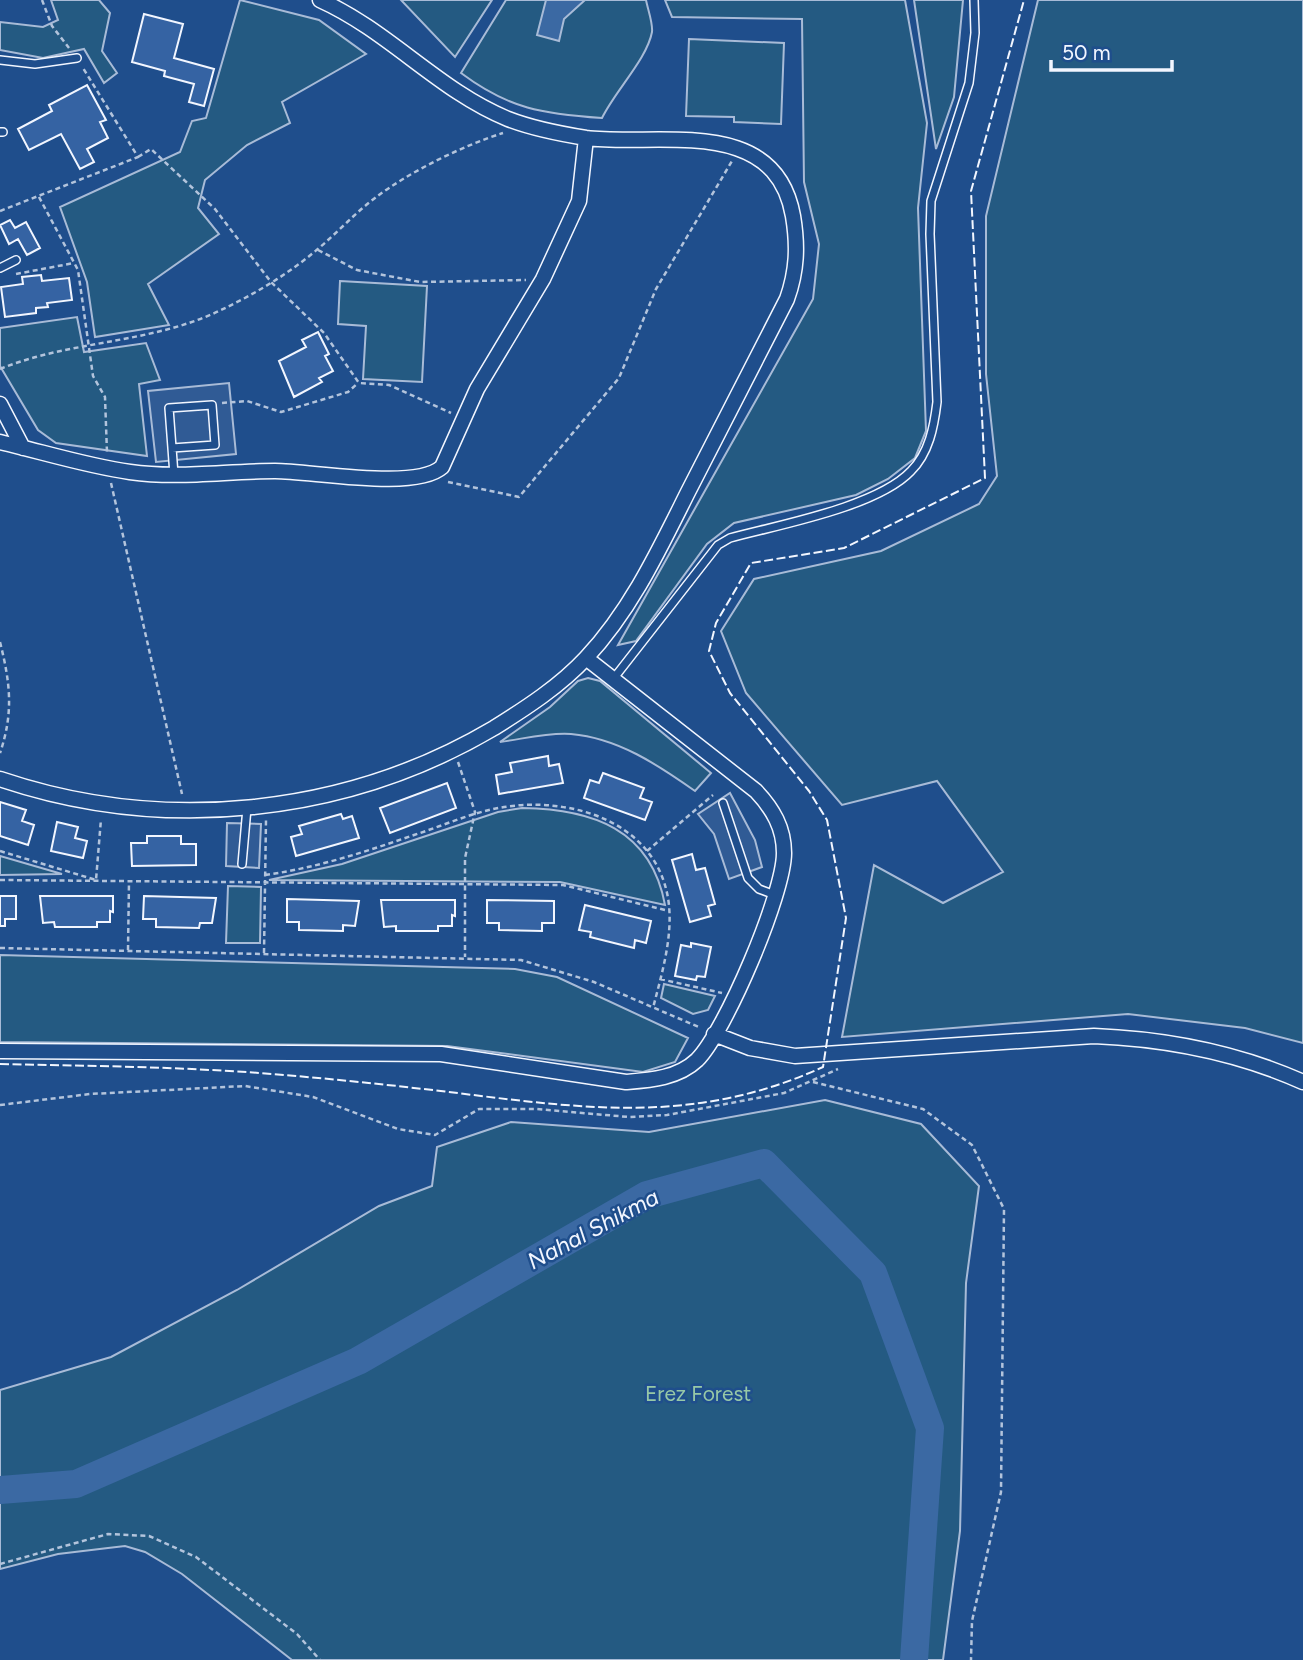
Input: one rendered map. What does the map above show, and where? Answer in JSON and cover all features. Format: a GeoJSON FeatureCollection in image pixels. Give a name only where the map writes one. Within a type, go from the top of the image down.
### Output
{"type":"FeatureCollection","features":[{"type":"Feature","properties":{"kind":"street"},"geometry":{"type":"LineString","coordinates":[[0,779],[102,805],[185,811],[266,806],[349,789],[421,765],[454,750],[520,711],[586,658],[646,574],[787,299],[794,280],[797,238],[785,189],[770,169],[752,154],[699,141],[586,138],[529,125],[484,109],[457,93],[369,26],[320,0]]}},
{"type":"Feature","properties":{"kind":"street"},"geometry":{"type":"LineString","coordinates":[[0,442],[107,467],[174,475],[276,471],[336,478],[423,477],[435,474],[442,467],[477,389],[543,279],[579,201],[586,138]]}},
{"type":"Feature","properties":{"kind":"street"},"geometry":{"type":"LineString","coordinates":[[0,404],[23,447]]}},
{"type":"Feature","properties":{"kind":"street"},"geometry":{"type":"LineString","coordinates":[[0,1051],[441,1054],[626,1082],[653,1080],[686,1068],[697,1060],[714,1034],[759,942],[775,895],[784,854],[778,823],[771,807],[740,778],[586,658]]}},
{"type":"Feature","properties":{"kind":"street"},"geometry":{"type":"LineString","coordinates":[[714,1034],[750,1048],[795,1056],[1094,1036],[1140,1038],[1213,1050],[1303,1082]]}},
{"type":"Feature","properties":{"kind":"lane"},"geometry":{"type":"LineString","coordinates":[[614,678],[718,545],[730,538],[867,497],[909,473],[920,459],[935,421],[937,402],[929,234],[931,201],[969,83],[975,33],[974,0]]}},
{"type":"Feature","properties":{"kind":"lane"},"geometry":{"type":"LineString","coordinates":[[0,60],[35,64],[77,58]]}},
{"type":"Feature","properties":{"kind":"lane"},"geometry":{"type":"LineString","coordinates":[[0,268],[16,260]]}},
{"type":"Feature","properties":{"kind":"lane"},"geometry":{"type":"LineString","coordinates":[[172,448],[215,445],[212,404],[169,408],[174,475]]}},
{"type":"Feature","properties":{"kind":"lane"},"geometry":{"type":"LineString","coordinates":[[723,803],[748,878],[759,889],[775,895]]}},
{"type":"Feature","properties":{"kind":"lane"},"geometry":{"type":"LineString","coordinates":[[243,864],[247,808]]}},
{"type":"Feature","properties":{"kind":"path"},"geometry":{"type":"LineString","coordinates":[[42,0],[52,26],[77,58],[138,157]]}},
{"type":"Feature","properties":{"kind":"path"},"geometry":{"type":"LineString","coordinates":[[0,369],[90,344],[165,331],[218,312],[271,282],[317,250],[376,197],[442,159],[486,138],[529,125]]}},
{"type":"Feature","properties":{"kind":"path"},"geometry":{"type":"LineString","coordinates":[[0,211],[138,157],[151,149],[215,209],[271,282],[324,333],[359,383]]}},
{"type":"Feature","properties":{"kind":"path"},"geometry":{"type":"LineString","coordinates":[[423,477],[519,497],[619,378],[656,289],[738,149]]}},
{"type":"Feature","properties":{"kind":"path"},"geometry":{"type":"LineString","coordinates":[[39,197],[74,263],[81,283],[93,376],[104,397],[107,467],[185,811]]}},
{"type":"Feature","properties":{"kind":"path"},"geometry":{"type":"LineString","coordinates":[[317,250],[357,270],[420,282],[543,279]]}},
{"type":"Feature","properties":{"kind":"path"},"geometry":{"type":"LineString","coordinates":[[9,276],[74,263]]}},
{"type":"Feature","properties":{"kind":"path"},"geometry":{"type":"LineString","coordinates":[[212,404],[247,401],[281,412],[348,391],[359,383],[389,385],[463,419]]}},
{"type":"Feature","properties":{"kind":"path"},"geometry":{"type":"LineString","coordinates":[[0,642],[11,695],[7,733],[0,753]]}},
{"type":"Feature","properties":{"kind":"path"},"geometry":{"type":"LineString","coordinates":[[454,750],[475,814],[467,848],[465,957]]}},
{"type":"Feature","properties":{"kind":"path"},"geometry":{"type":"LineString","coordinates":[[647,851],[682,818],[740,778]]}},
{"type":"Feature","properties":{"kind":"path"},"geometry":{"type":"LineString","coordinates":[[96,880],[102,805]]}},
{"type":"Feature","properties":{"kind":"path"},"geometry":{"type":"LineString","coordinates":[[265,876],[344,859],[475,814],[507,806],[554,805],[616,823],[647,851],[665,883],[669,911],[668,940],[653,1008]]}},
{"type":"Feature","properties":{"kind":"path"},"geometry":{"type":"LineString","coordinates":[[264,953],[266,806]]}},
{"type":"Feature","properties":{"kind":"path"},"geometry":{"type":"LineString","coordinates":[[0,851],[96,880]]}},
{"type":"Feature","properties":{"kind":"path"},"geometry":{"type":"LineString","coordinates":[[0,880],[563,886],[669,911]]}},
{"type":"Feature","properties":{"kind":"path"},"geometry":{"type":"LineString","coordinates":[[128,950],[129,882]]}},
{"type":"Feature","properties":{"kind":"path"},"geometry":{"type":"LineString","coordinates":[[0,948],[521,960],[546,966],[714,1034]]}},
{"type":"Feature","properties":{"kind":"path"},"geometry":{"type":"LineString","coordinates":[[660,979],[733,996]]}},
{"type":"Feature","properties":{"kind":"path"},"geometry":{"type":"LineString","coordinates":[[0,1105],[90,1094],[245,1086],[313,1097],[398,1129],[435,1135],[479,1109],[536,1109],[629,1117],[667,1115],[784,1093],[843,1066]]}},
{"type":"Feature","properties":{"kind":"path"},"geometry":{"type":"LineString","coordinates":[[813,1082],[923,1109],[972,1145],[1004,1209],[1001,1492],[972,1621],[971,1660]]}},
{"type":"Feature","properties":{"kind":"path"},"geometry":{"type":"LineString","coordinates":[[0,1564],[108,1534],[149,1536],[197,1557],[297,1634],[320,1660]]}},
{"type":"Feature","properties":{"kind":"green space"},"geometry":{"type":"Polygon","coordinates":[[[51,0],[99,0],[110,13],[102,51],[117,73],[104,83],[84,49],[43,58],[0,50],[0,22],[43,27],[58,20],[51,0]]]}},
{"type":"Feature","properties":{"kind":"green space"},"geometry":{"type":"Polygon","coordinates":[[[240,0],[319,20],[366,54],[282,102],[290,123],[247,145],[205,180],[198,208],[219,234],[148,284],[169,325],[95,337],[87,282],[60,207],[180,152],[192,121],[206,118],[240,0]]]}},
{"type":"Feature","properties":{"kind":"green space"},"geometry":{"type":"Polygon","coordinates":[[[401,0],[492,0],[455,57],[401,0]]]}},
{"type":"Feature","properties":{"kind":"green space"},"geometry":{"type":"Polygon","coordinates":[[[506,0],[646,0],[652,28],[649,42],[602,118],[544,111],[511,102],[461,73],[506,0]]]}},
{"type":"Feature","properties":{"kind":"green space"},"geometry":{"type":"Polygon","coordinates":[[[665,0],[905,0],[927,123],[918,208],[926,431],[915,458],[888,479],[856,495],[734,523],[707,544],[636,641],[618,645],[813,299],[819,244],[804,182],[802,19],[672,17],[665,0]]]}},
{"type":"Feature","properties":{"kind":"green space"},"geometry":{"type":"Polygon","coordinates":[[[914,0],[963,0],[954,97],[936,149],[914,0]]]}},
{"type":"Feature","properties":{"kind":"green space"},"geometry":{"type":"Polygon","coordinates":[[[1038,0],[1303,0],[1303,1043],[1245,1028],[1128,1014],[842,1037],[874,865],[943,903],[1003,872],[937,781],[842,805],[746,693],[721,631],[754,579],[881,551],[979,504],[997,476],[986,374],[986,216],[1038,0]]]}},
{"type":"Feature","properties":{"kind":"green space"},"geometry":{"type":"Polygon","coordinates":[[[689,39],[784,43],[781,124],[734,122],[734,117],[686,116],[689,39]]]}},
{"type":"Feature","properties":{"kind":"green space"},"geometry":{"type":"Polygon","coordinates":[[[340,281],[427,286],[422,382],[363,379],[366,326],[338,324],[340,281]]]}},
{"type":"Feature","properties":{"kind":"green space"},"geometry":{"type":"Polygon","coordinates":[[[77,317],[84,352],[146,343],[160,380],[139,384],[147,456],[56,443],[38,430],[0,366],[0,328],[77,317]]]}},
{"type":"Feature","properties":{"kind":"green space"},"geometry":{"type":"Polygon","coordinates":[[[588,678],[600,681],[711,773],[695,791],[637,754],[605,741],[571,734],[554,734],[500,742],[550,707],[578,681],[588,678]]]}},
{"type":"Feature","properties":{"kind":"green space"},"geometry":{"type":"Polygon","coordinates":[[[522,808],[572,813],[614,828],[632,841],[647,858],[658,879],[665,905],[560,882],[269,880],[342,864],[498,812],[522,808]]]}},
{"type":"Feature","properties":{"kind":"green space"},"geometry":{"type":"Polygon","coordinates":[[[0,856],[62,874],[0,875],[0,856]]]}},
{"type":"Feature","properties":{"kind":"green space"},"geometry":{"type":"Polygon","coordinates":[[[228,886],[261,887],[260,943],[226,943],[228,886]]]}},
{"type":"Feature","properties":{"kind":"green space"},"geometry":{"type":"Polygon","coordinates":[[[0,955],[515,969],[557,977],[688,1038],[675,1062],[643,1072],[447,1046],[0,1042],[0,955]]]}},
{"type":"Feature","properties":{"kind":"green space"},"geometry":{"type":"Polygon","coordinates":[[[664,984],[715,996],[708,1010],[693,1014],[661,998],[664,984]]]}},
{"type":"Feature","properties":{"kind":"green space","name":"Erez Forest"},"geometry":{"type":"Polygon","coordinates":[[[825,1100],[921,1124],[979,1186],[966,1283],[960,1531],[943,1660],[292,1660],[182,1574],[145,1552],[125,1546],[58,1554],[0,1569],[0,1390],[111,1357],[237,1290],[379,1206],[432,1186],[437,1147],[511,1122],[649,1132],[825,1100]]]}},
{"type":"Feature","properties":{"kind":"shaded area"},"geometry":{"type":"Polygon","coordinates":[[[546,0],[585,0],[564,19],[559,41],[537,35],[546,0]]]}},
{"type":"Feature","properties":{"kind":"shaded area"},"geometry":{"type":"Polygon","coordinates":[[[229,383],[236,454],[156,462],[148,391],[229,383]]]}},
{"type":"Feature","properties":{"kind":"shaded area"},"geometry":{"type":"Polygon","coordinates":[[[730,793],[755,840],[762,867],[729,879],[714,834],[698,814],[730,793]]]}},
{"type":"Feature","properties":{"kind":"shaded area"},"geometry":{"type":"Polygon","coordinates":[[[227,823],[261,824],[259,868],[226,866],[227,823]]]}},
{"type":"Feature","properties":{"kind":"building"},"geometry":{"type":"Polygon","coordinates":[[[144,14],[183,24],[174,58],[214,69],[204,106],[189,102],[194,84],[164,76],[165,71],[132,62],[144,14]]]}},
{"type":"Feature","properties":{"kind":"building"},"geometry":{"type":"Polygon","coordinates":[[[87,85],[106,120],[100,122],[108,138],[87,149],[94,162],[80,169],[61,134],[29,150],[18,129],[52,111],[49,105],[87,85]]]}},
{"type":"Feature","properties":{"kind":"building"},"geometry":{"type":"Polygon","coordinates":[[[10,220],[15,228],[26,222],[40,248],[27,255],[18,239],[9,244],[0,225],[10,220]]]}},
{"type":"Feature","properties":{"kind":"building"},"geometry":{"type":"Polygon","coordinates":[[[41,275],[42,281],[69,278],[72,300],[47,303],[48,307],[36,308],[36,313],[5,317],[1,287],[23,284],[22,277],[41,275]]]}},
{"type":"Feature","properties":{"kind":"building"},"geometry":{"type":"Polygon","coordinates":[[[318,332],[329,354],[325,356],[333,371],[319,378],[322,382],[294,397],[279,361],[306,347],[302,340],[318,332]]]}},
{"type":"Feature","properties":{"kind":"building"},"geometry":{"type":"Polygon","coordinates":[[[548,756],[549,766],[559,764],[563,783],[499,794],[496,775],[512,772],[510,763],[548,756]]]}},
{"type":"Feature","properties":{"kind":"building"},"geometry":{"type":"Polygon","coordinates":[[[603,773],[644,788],[640,798],[652,802],[645,820],[584,798],[590,780],[599,783],[603,773]]]}},
{"type":"Feature","properties":{"kind":"building"},"geometry":{"type":"Polygon","coordinates":[[[447,783],[456,808],[390,833],[380,808],[447,783]]]}},
{"type":"Feature","properties":{"kind":"building"},"geometry":{"type":"Polygon","coordinates":[[[0,802],[26,810],[22,821],[34,825],[28,845],[0,836],[0,802]]]}},
{"type":"Feature","properties":{"kind":"building"},"geometry":{"type":"Polygon","coordinates":[[[341,814],[343,819],[352,816],[359,838],[296,856],[291,837],[302,834],[299,826],[341,814]]]}},
{"type":"Feature","properties":{"kind":"building"},"geometry":{"type":"Polygon","coordinates":[[[57,822],[78,827],[75,838],[87,841],[83,858],[51,851],[57,822]]]}},
{"type":"Feature","properties":{"kind":"building"},"geometry":{"type":"Polygon","coordinates":[[[147,836],[181,836],[181,844],[196,844],[196,865],[132,866],[131,843],[147,843],[147,836]]]}},
{"type":"Feature","properties":{"kind":"building"},"geometry":{"type":"Polygon","coordinates":[[[692,854],[696,870],[705,868],[715,904],[708,906],[711,916],[690,922],[672,860],[692,854]]]}},
{"type":"Feature","properties":{"kind":"building"},"geometry":{"type":"Polygon","coordinates":[[[0,896],[16,896],[16,919],[5,919],[5,926],[0,926],[0,896]]]}},
{"type":"Feature","properties":{"kind":"building"},"geometry":{"type":"Polygon","coordinates":[[[40,896],[113,896],[113,912],[110,911],[110,922],[97,922],[97,927],[55,927],[54,922],[43,923],[40,896]]]}},
{"type":"Feature","properties":{"kind":"building"},"geometry":{"type":"Polygon","coordinates":[[[144,896],[216,898],[212,923],[200,923],[199,928],[156,927],[156,919],[143,919],[144,896]]]}},
{"type":"Feature","properties":{"kind":"building"},"geometry":{"type":"Polygon","coordinates":[[[287,899],[359,901],[355,926],[343,925],[343,931],[299,930],[299,922],[287,922],[287,899]]]}},
{"type":"Feature","properties":{"kind":"building"},"geometry":{"type":"Polygon","coordinates":[[[381,900],[455,900],[455,916],[452,915],[452,926],[438,926],[438,931],[396,931],[396,926],[384,927],[381,900]]]}},
{"type":"Feature","properties":{"kind":"building"},"geometry":{"type":"Polygon","coordinates":[[[487,900],[554,901],[554,923],[542,923],[542,931],[499,930],[499,923],[487,923],[487,900]]]}},
{"type":"Feature","properties":{"kind":"building"},"geometry":{"type":"Polygon","coordinates":[[[585,905],[651,921],[646,943],[635,940],[634,948],[590,937],[591,932],[579,930],[585,905]]]}},
{"type":"Feature","properties":{"kind":"building"},"geometry":{"type":"Polygon","coordinates":[[[691,943],[711,947],[705,977],[697,976],[696,980],[675,976],[681,945],[691,947],[691,943]]]}},
{"type":"Feature","properties":{"kind":"waterway","name":"Nahal Shikma"},"geometry":{"type":"LineString","coordinates":[[0,1490],[76,1484],[358,1361],[647,1195],[764,1163],[873,1273],[930,1428],[914,1660]]}},
{"type":"Feature","properties":{"kind":"fence"},"geometry":{"type":"LineString","coordinates":[[0,1064],[148,1067],[259,1073],[603,1107],[690,1104],[733,1097],[778,1085],[823,1067],[846,918],[827,820],[809,791],[730,693],[709,651],[716,623],[751,563],[844,548],[985,478],[971,191],[1024,0]]}}]}
